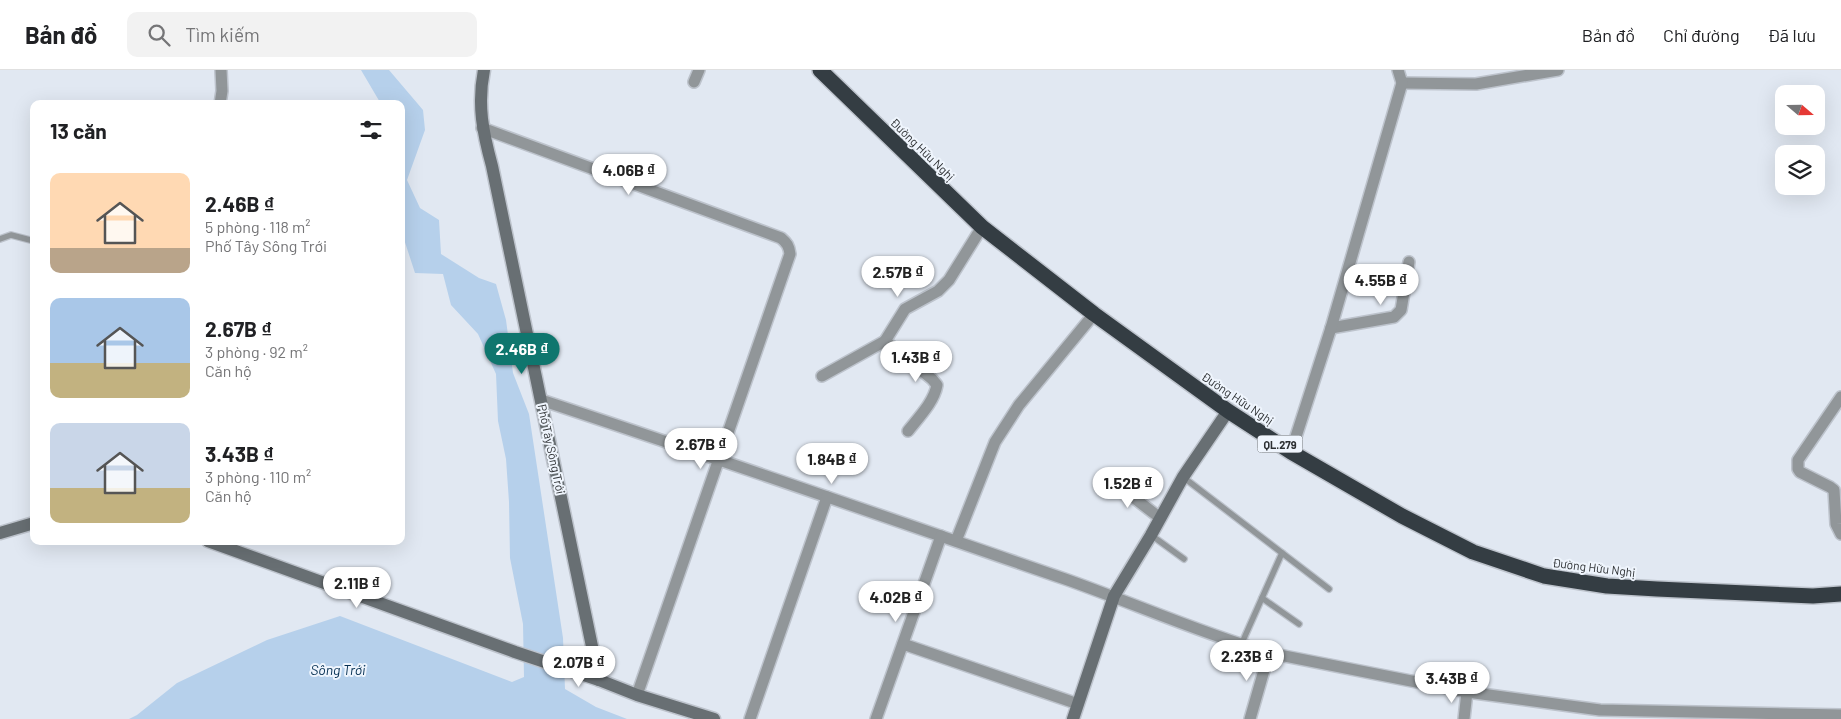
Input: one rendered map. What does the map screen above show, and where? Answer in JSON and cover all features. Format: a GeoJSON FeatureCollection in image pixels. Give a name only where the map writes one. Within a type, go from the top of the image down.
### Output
{"type":"FeatureCollection","features":[{"type":"Feature","properties":{"kind":"highway","name":"Đường Hữu Nghị"},"geometry":{"type":"LineString","coordinates":[[820,70],[982,227],[1094,314],[1228,411],[1290,452],[1402,516],[1473,552],[1544,576],[1607,586],[1777,594],[1841,594]]}},
{"type":"Feature","properties":{"kind":"street"},"geometry":{"type":"LineString","coordinates":[[221,70],[221,100]]}},
{"type":"Feature","properties":{"kind":"street","name":"Phố Tây Sông Trới"},"geometry":{"type":"LineString","coordinates":[[484,70],[482,128],[492,166],[599,680]]}},
{"type":"Feature","properties":{"kind":"street"},"geometry":{"type":"LineString","coordinates":[[694,82],[699,70]]}},
{"type":"Feature","properties":{"kind":"street"},"geometry":{"type":"LineString","coordinates":[[1290,452],[1331,328],[1402,83],[1398,70]]}},
{"type":"Feature","properties":{"kind":"street"},"geometry":{"type":"LineString","coordinates":[[1402,83],[1476,84],[1558,70]]}},
{"type":"Feature","properties":{"kind":"street"},"geometry":{"type":"LineString","coordinates":[[482,128],[771,234],[786,242],[789,247],[790,254],[637,695]]}},
{"type":"Feature","properties":{"kind":"street"},"geometry":{"type":"LineString","coordinates":[[822,376],[885,341],[905,309],[938,291],[950,280],[982,227]]}},
{"type":"Feature","properties":{"kind":"street"},"geometry":{"type":"LineString","coordinates":[[1331,328],[1398,315],[1409,262]]}},
{"type":"Feature","properties":{"kind":"street"},"geometry":{"type":"LineString","coordinates":[[956,541],[995,442],[1019,405],[1094,314]]}},
{"type":"Feature","properties":{"kind":"street"},"geometry":{"type":"LineString","coordinates":[[885,341],[932,379],[937,386],[936,392],[929,403],[908,431]]}},
{"type":"Feature","properties":{"kind":"street"},"geometry":{"type":"LineString","coordinates":[[1841,397],[1798,460],[1797,465],[1800,472],[1834,490],[1836,524],[1841,534]]}},
{"type":"Feature","properties":{"kind":"street"},"geometry":{"type":"LineString","coordinates":[[541,400],[956,541],[1114,596],[1241,645],[1269,653],[1467,692],[1599,714],[1841,715]]}},
{"type":"Feature","properties":{"kind":"street"},"geometry":{"type":"LineString","coordinates":[[1074,719],[1114,596],[1151,535],[1182,477],[1228,411]]}},
{"type":"Feature","properties":{"kind":"street"},"geometry":{"type":"LineString","coordinates":[[1111,480],[1160,518]]}},
{"type":"Feature","properties":{"kind":"street"},"geometry":{"type":"LineString","coordinates":[[750,719],[827,497]]}},
{"type":"Feature","properties":{"kind":"street"},"geometry":{"type":"LineString","coordinates":[[0,533],[30,523]]}},
{"type":"Feature","properties":{"kind":"street"},"geometry":{"type":"LineString","coordinates":[[876,719],[941,536]]}},
{"type":"Feature","properties":{"kind":"street"},"geometry":{"type":"LineString","coordinates":[[219,545],[637,695],[714,719]]}},
{"type":"Feature","properties":{"kind":"street"},"geometry":{"type":"LineString","coordinates":[[903,644],[1078,704]]}},
{"type":"Feature","properties":{"kind":"street"},"geometry":{"type":"LineString","coordinates":[[1250,719],[1269,653]]}},
{"type":"Feature","properties":{"kind":"street"},"geometry":{"type":"LineString","coordinates":[[1464,719],[1467,692]]}},
{"type":"Feature","properties":{"kind":"lane"},"geometry":{"type":"LineString","coordinates":[[0,239],[11,235],[30,240]]}},
{"type":"Feature","properties":{"kind":"lane"},"geometry":{"type":"LineString","coordinates":[[1182,477],[1329,589]]}},
{"type":"Feature","properties":{"kind":"lane"},"geometry":{"type":"LineString","coordinates":[[1151,535],[1184,559]]}},
{"type":"Feature","properties":{"kind":"lane"},"geometry":{"type":"LineString","coordinates":[[1241,645],[1282,553]]}},
{"type":"Feature","properties":{"kind":"lane"},"geometry":{"type":"LineString","coordinates":[[1262,598],[1299,624]]}},
{"type":"Feature","properties":{"kind":"water","name":"Sông Trới"},"geometry":{"type":"Polygon","coordinates":[[[361,70],[389,70],[423,110],[425,130],[407,180],[420,208],[439,220],[441,254],[479,278],[496,284],[506,320],[513,373],[529,414],[563,638],[565,689],[596,707],[627,719],[129,719],[137,715],[177,683],[267,640],[340,616],[512,682],[524,677],[523,624],[510,558],[506,459],[498,421],[496,374],[478,334],[451,305],[443,274],[415,273],[405,242],[405,100],[379,100],[361,70]]]}}]}
